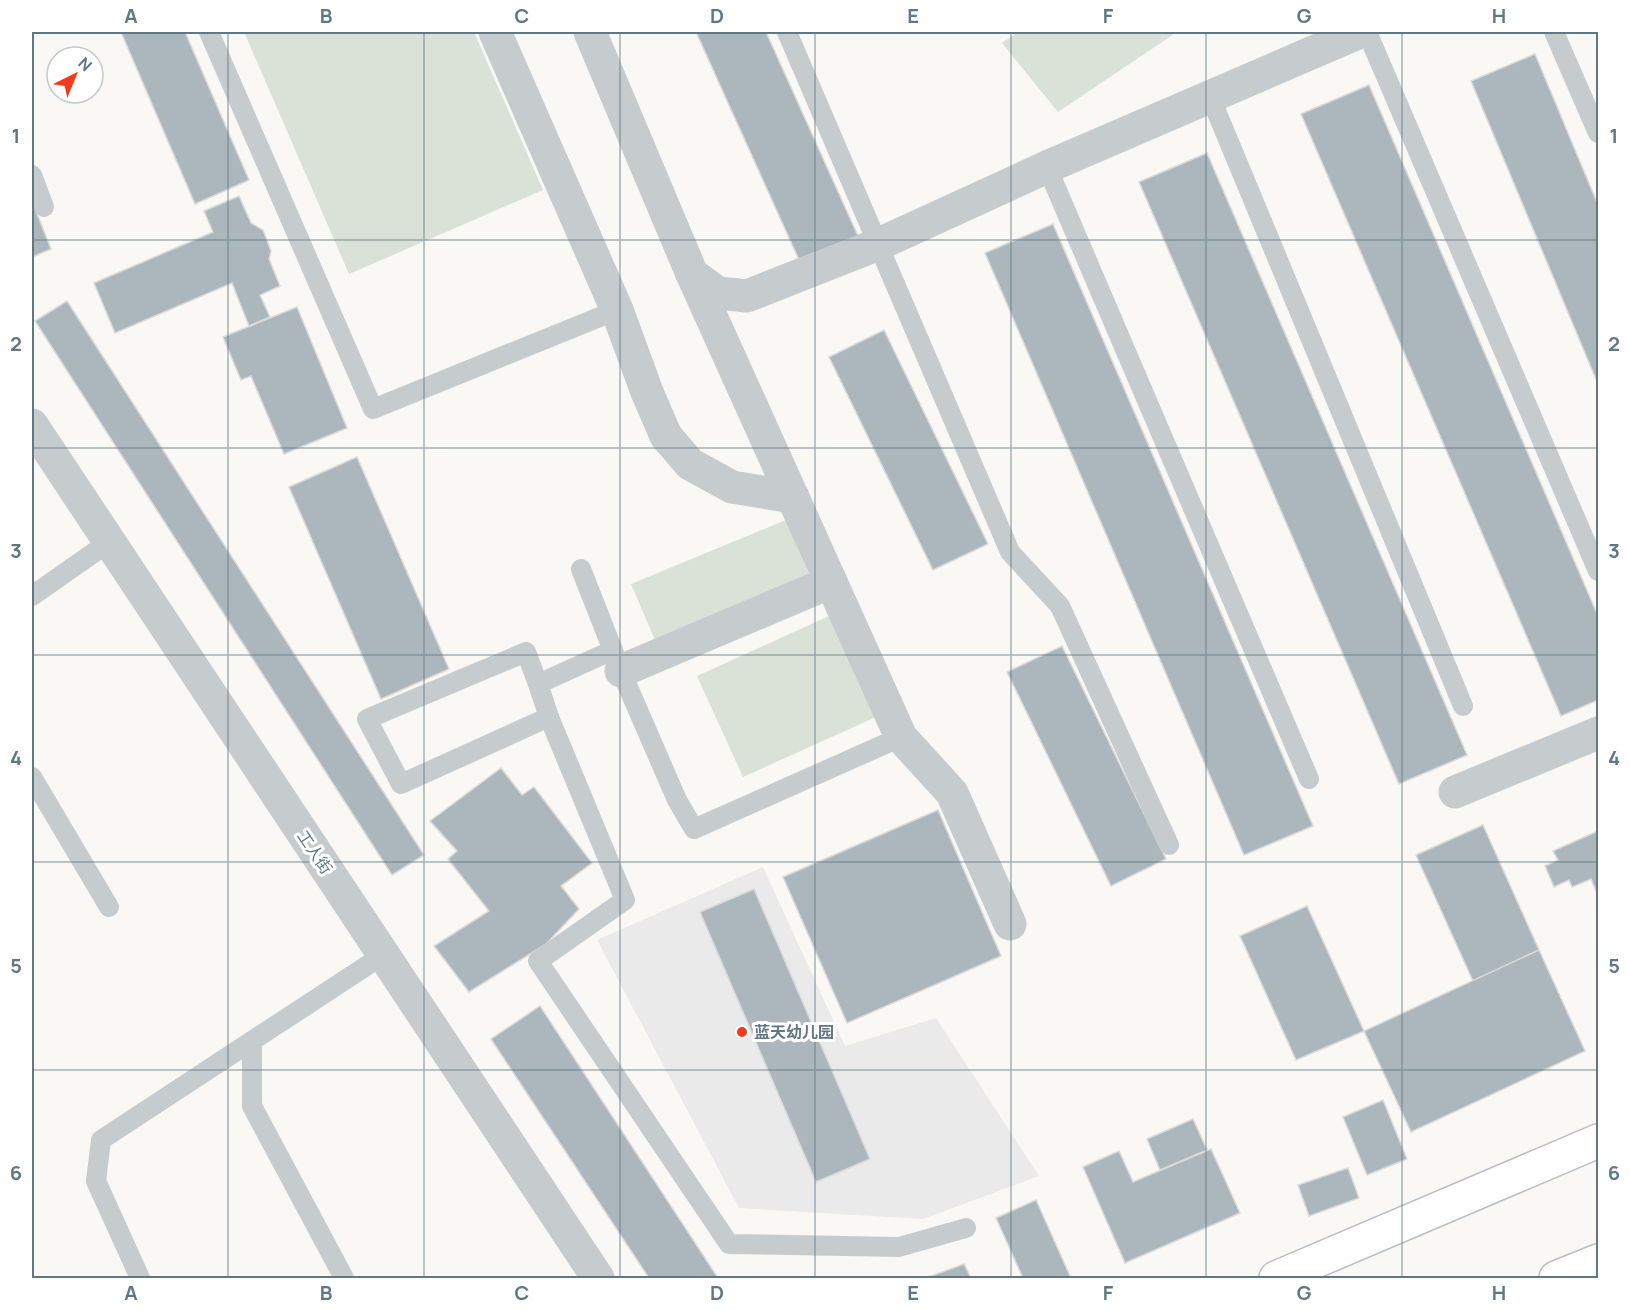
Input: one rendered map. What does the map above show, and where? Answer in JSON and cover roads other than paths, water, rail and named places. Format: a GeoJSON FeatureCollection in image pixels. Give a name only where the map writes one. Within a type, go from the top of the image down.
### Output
{"type":"FeatureCollection","features":[{"type":"Feature","properties":{"kind":"main road"},"geometry":{"type":"LineString","coordinates":[[1276,1278],[1599,1141]]}},
{"type":"Feature","properties":{"kind":"main road"},"geometry":{"type":"LineString","coordinates":[[1556,1278],[1599,1261]]}},
{"type":"Feature","properties":{"kind":"street"},"geometry":{"type":"LineString","coordinates":[[495,32],[616,310],[666,436],[690,464],[732,487],[793,497]]}},
{"type":"Feature","properties":{"kind":"street"},"geometry":{"type":"LineString","coordinates":[[590,32],[692,274],[901,737],[952,793],[1010,924]]}},
{"type":"Feature","properties":{"kind":"street"},"geometry":{"type":"LineString","coordinates":[[692,274],[718,293],[747,296],[879,244],[1047,167],[1360,32]]}},
{"type":"Feature","properties":{"kind":"street"},"geometry":{"type":"LineString","coordinates":[[729,355],[738,314],[747,296]]}},
{"type":"Feature","properties":{"kind":"street","name":"工人街"},"geometry":{"type":"LineString","coordinates":[[32,425],[598,1278]]}},
{"type":"Feature","properties":{"kind":"street"},"geometry":{"type":"LineString","coordinates":[[617,660],[831,582]]}},
{"type":"Feature","properties":{"kind":"street"},"geometry":{"type":"LineString","coordinates":[[1455,792],[1599,733]]}},
{"type":"Feature","properties":{"kind":"lane"},"geometry":{"type":"LineString","coordinates":[[209,32],[373,409],[616,310]]}},
{"type":"Feature","properties":{"kind":"lane"},"geometry":{"type":"LineString","coordinates":[[787,32],[1010,552],[1060,606],[1169,845]]}},
{"type":"Feature","properties":{"kind":"lane"},"geometry":{"type":"LineString","coordinates":[[1367,32],[1599,571]]}},
{"type":"Feature","properties":{"kind":"lane"},"geometry":{"type":"LineString","coordinates":[[1554,32],[1599,133]]}},
{"type":"Feature","properties":{"kind":"lane"},"geometry":{"type":"LineString","coordinates":[[1209,96],[1464,706]]}},
{"type":"Feature","properties":{"kind":"lane"},"geometry":{"type":"LineString","coordinates":[[1047,167],[1309,779]]}},
{"type":"Feature","properties":{"kind":"lane"},"geometry":{"type":"LineString","coordinates":[[32,175],[44,207]]}},
{"type":"Feature","properties":{"kind":"lane"},"geometry":{"type":"LineString","coordinates":[[32,596],[109,542]]}},
{"type":"Feature","properties":{"kind":"lane"},"geometry":{"type":"LineString","coordinates":[[581,569],[677,800],[694,829],[901,737]]}},
{"type":"Feature","properties":{"kind":"lane"},"geometry":{"type":"LineString","coordinates":[[549,717],[401,784],[367,719],[526,652],[549,717],[624,900],[538,961],[729,1244],[899,1247],[966,1228]]}},
{"type":"Feature","properties":{"kind":"lane"},"geometry":{"type":"LineString","coordinates":[[538,684],[617,660]]}},
{"type":"Feature","properties":{"kind":"lane"},"geometry":{"type":"LineString","coordinates":[[32,777],[109,907]]}},
{"type":"Feature","properties":{"kind":"lane"},"geometry":{"type":"LineString","coordinates":[[140,1278],[96,1181],[101,1140],[383,955]]}},
{"type":"Feature","properties":{"kind":"lane"},"geometry":{"type":"LineString","coordinates":[[252,1041],[252,1106],[344,1278]]}},
{"type":"Feature","properties":{"kind":"place","name":"蓝天幼儿园"},"geometry":{"type":"Point","coordinates":[742,1032]}}]}
